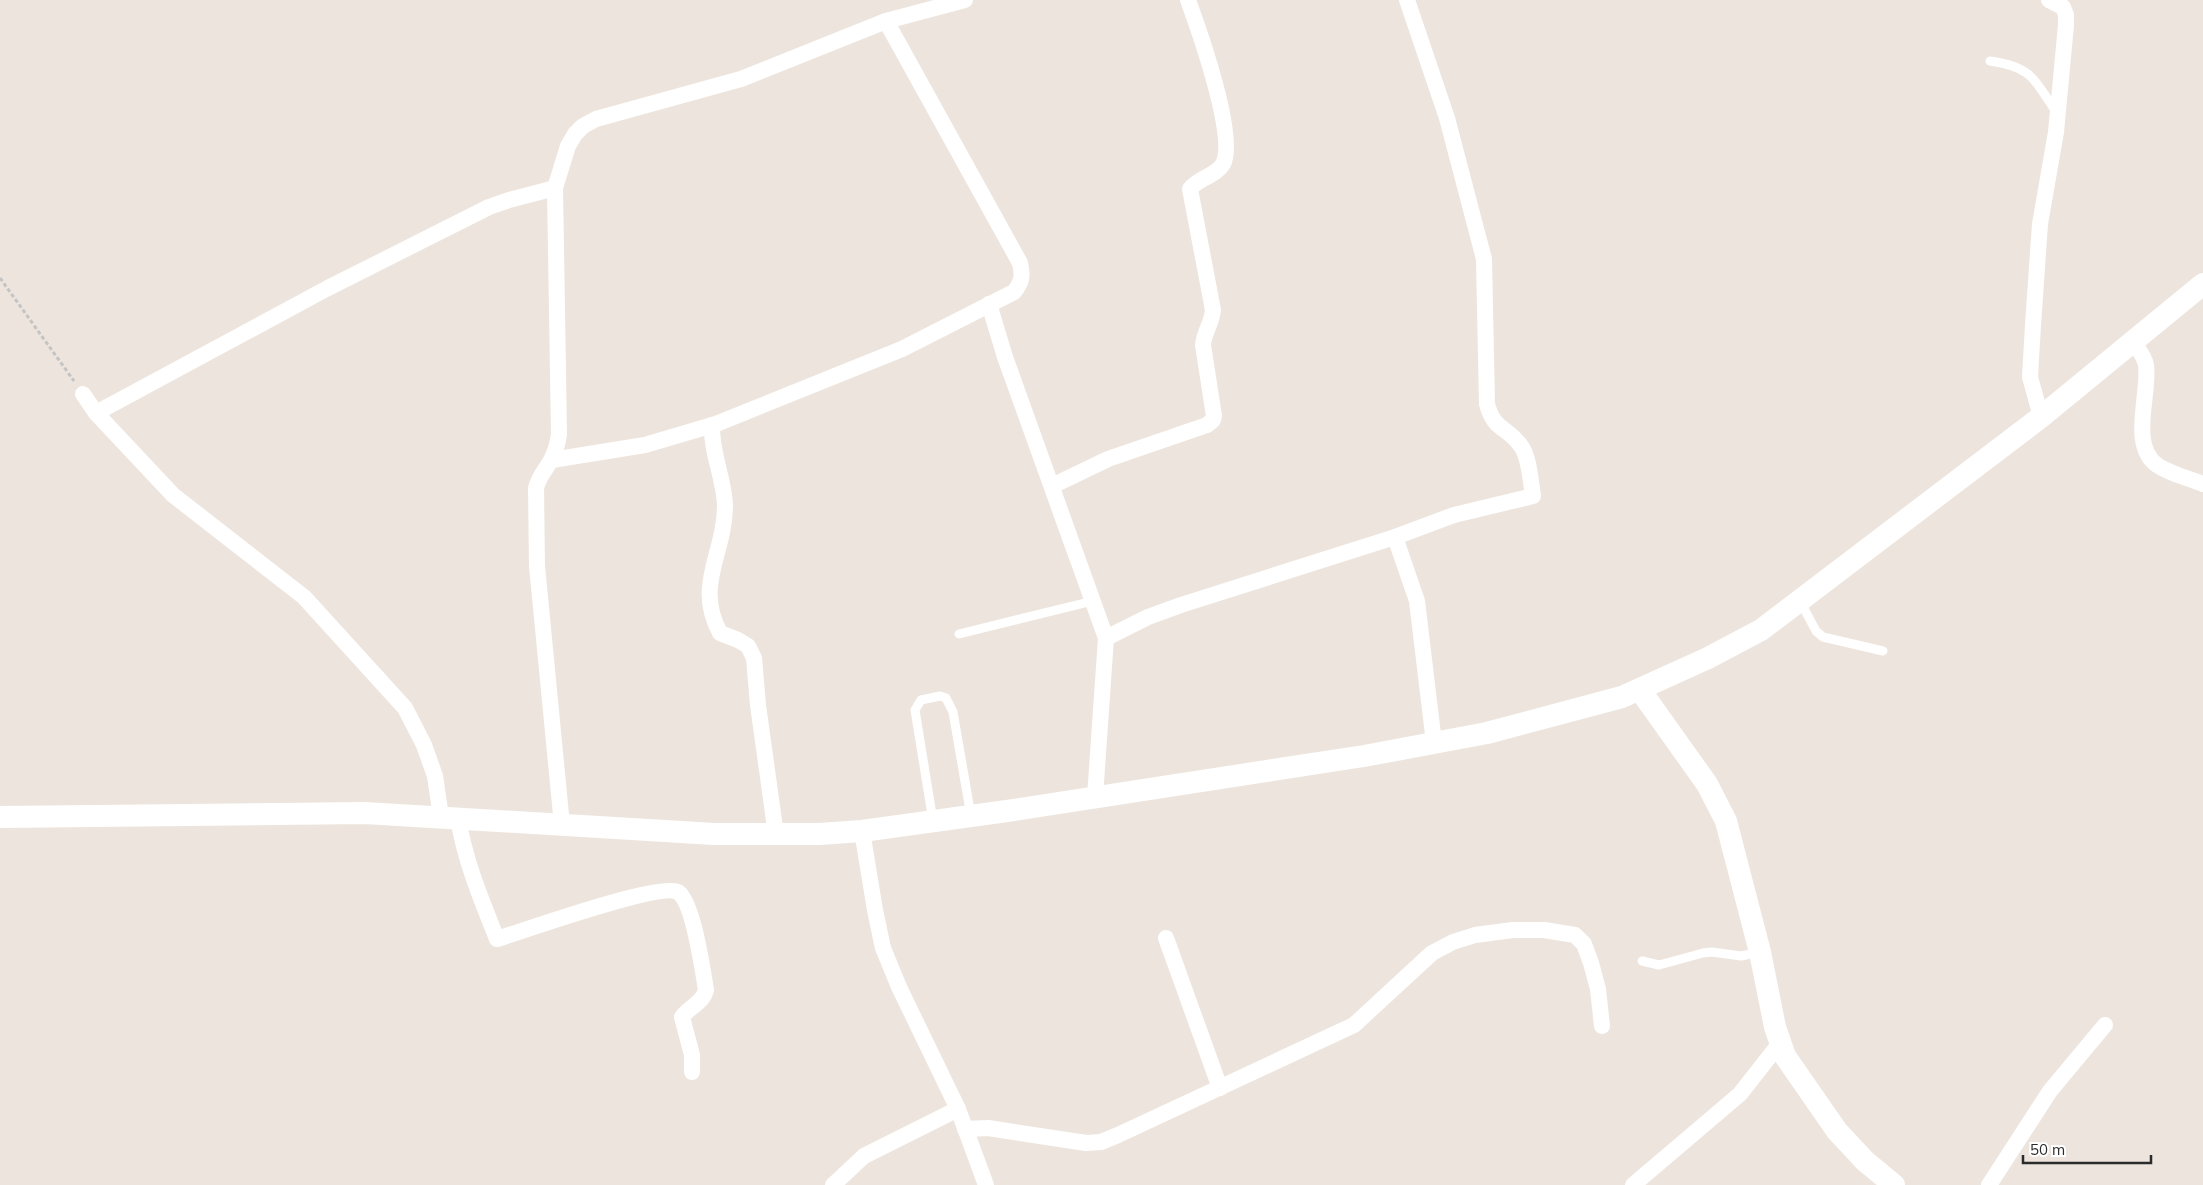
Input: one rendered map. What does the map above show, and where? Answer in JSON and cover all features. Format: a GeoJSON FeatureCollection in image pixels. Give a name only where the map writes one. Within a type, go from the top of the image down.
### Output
{"type":"FeatureCollection","features":[{"type":"Feature","properties":{"kind":"street"},"geometry":{"type":"LineString","coordinates":[[562,825],[538,566],[536,488],[539,477],[552,460],[559,434],[555,188],[568,146],[575,134],[583,126],[596,119],[742,79],[886,21],[965,0]]}},
{"type":"Feature","properties":{"kind":"street"},"geometry":{"type":"LineString","coordinates":[[1052,486],[1108,459],[1207,425],[1213,420],[1214,416],[1203,345],[1203,337],[1212,318],[1213,310],[1190,189],[1194,183],[1211,175],[1222,166],[1226,147],[1223,123],[1206,50],[1188,0]]}},
{"type":"Feature","properties":{"kind":"street"},"geometry":{"type":"LineString","coordinates":[[1106,638],[1148,617],[1181,605],[1395,537],[1454,515],[1533,496],[1523,447],[1496,424],[1490,416],[1487,404],[1484,259],[1447,118],[1408,0]]}},
{"type":"Feature","properties":{"kind":"street"},"geometry":{"type":"LineString","coordinates":[[2041,417],[2032,390],[2030,377],[2033,325],[2040,224],[2058,115],[2066,15],[2063,7],[2050,0]]}},
{"type":"Feature","properties":{"kind":"street"},"geometry":{"type":"LineString","coordinates":[[552,460],[645,445],[712,425],[902,349],[1014,292],[1020,285],[1023,275],[1020,264],[886,21]]}},
{"type":"Feature","properties":{"kind":"street"},"geometry":{"type":"LineString","coordinates":[[96,412],[326,289],[489,207],[555,188]]}},
{"type":"Feature","properties":{"kind":"street"},"geometry":{"type":"LineString","coordinates":[[0,817],[268,812],[364,813],[714,834],[776,835],[862,831],[933,822],[1364,756],[1487,733],[1555,716],[1640,690],[1735,645],[1761,630],[2041,417],[2203,284]]}},
{"type":"Feature","properties":{"kind":"street"},"geometry":{"type":"LineString","coordinates":[[990,304],[1005,357],[1106,638],[1095,797]]}},
{"type":"Feature","properties":{"kind":"street"},"geometry":{"type":"LineString","coordinates":[[2134,342],[2146,365],[2142,438],[2146,450],[2151,460],[2158,466],[2203,484]]}},
{"type":"Feature","properties":{"kind":"street"},"geometry":{"type":"LineString","coordinates":[[83,394],[96,412],[173,495],[304,597],[405,708],[424,744],[450,818],[463,847],[471,874],[497,939],[615,902],[670,890],[678,892],[686,903],[696,938],[706,990],[699,1002],[688,1009],[682,1017],[692,1055],[692,1072]]}},
{"type":"Feature","properties":{"kind":"street"},"geometry":{"type":"LineString","coordinates":[[712,425],[713,453],[725,504],[724,528],[710,582],[708,598],[712,615],[720,633],[748,646],[754,658],[758,705],[776,835]]}},
{"type":"Feature","properties":{"kind":"street"},"geometry":{"type":"LineString","coordinates":[[1395,537],[1417,602],[1434,743]]}},
{"type":"Feature","properties":{"kind":"street"},"geometry":{"type":"LineString","coordinates":[[1640,690],[1707,784],[1726,822],[1760,952],[1780,1043],[1785,1056],[1837,1130],[1865,1161],[1894,1185]]}},
{"type":"Feature","properties":{"kind":"street"},"geometry":{"type":"LineString","coordinates":[[862,831],[874,910],[883,948],[899,988],[958,1109],[986,1185]]}},
{"type":"Feature","properties":{"kind":"street"},"geometry":{"type":"LineString","coordinates":[[965,1129],[988,1128],[1086,1143],[1101,1142],[1354,1025],[1432,953],[1453,942],[1475,935],[1513,930],[1544,930],[1574,936],[1584,944],[1591,963],[1598,989],[1602,1026]]}},
{"type":"Feature","properties":{"kind":"street"},"geometry":{"type":"LineString","coordinates":[[1166,938],[1220,1088]]}},
{"type":"Feature","properties":{"kind":"street"},"geometry":{"type":"LineString","coordinates":[[1989,1185],[2050,1091],[2105,1025]]}},
{"type":"Feature","properties":{"kind":"street"},"geometry":{"type":"LineString","coordinates":[[1633,1185],[1740,1094],[1780,1043]]}},
{"type":"Feature","properties":{"kind":"street"},"geometry":{"type":"LineString","coordinates":[[833,1185],[864,1156],[958,1109]]}},
{"type":"Feature","properties":{"kind":"lane"},"geometry":{"type":"LineString","coordinates":[[1990,61],[2011,64],[2031,75],[2058,115]]}},
{"type":"Feature","properties":{"kind":"lane"},"geometry":{"type":"LineString","coordinates":[[959,634],[1094,601]]}},
{"type":"Feature","properties":{"kind":"lane"},"geometry":{"type":"LineString","coordinates":[[1799,601],[1816,631],[1823,638],[1882,651]]}},
{"type":"Feature","properties":{"kind":"lane"},"geometry":{"type":"LineString","coordinates":[[933,822],[915,710],[916,704],[921,700],[940,696],[946,698],[953,712],[971,816]]}},
{"type":"Feature","properties":{"kind":"lane"},"geometry":{"type":"LineString","coordinates":[[1642,961],[1660,965],[1703,953],[1712,952],[1741,956],[1760,952]]}},
{"type":"Feature","properties":{"kind":"path"},"geometry":{"type":"LineString","coordinates":[[0,278],[83,394]]}}]}
